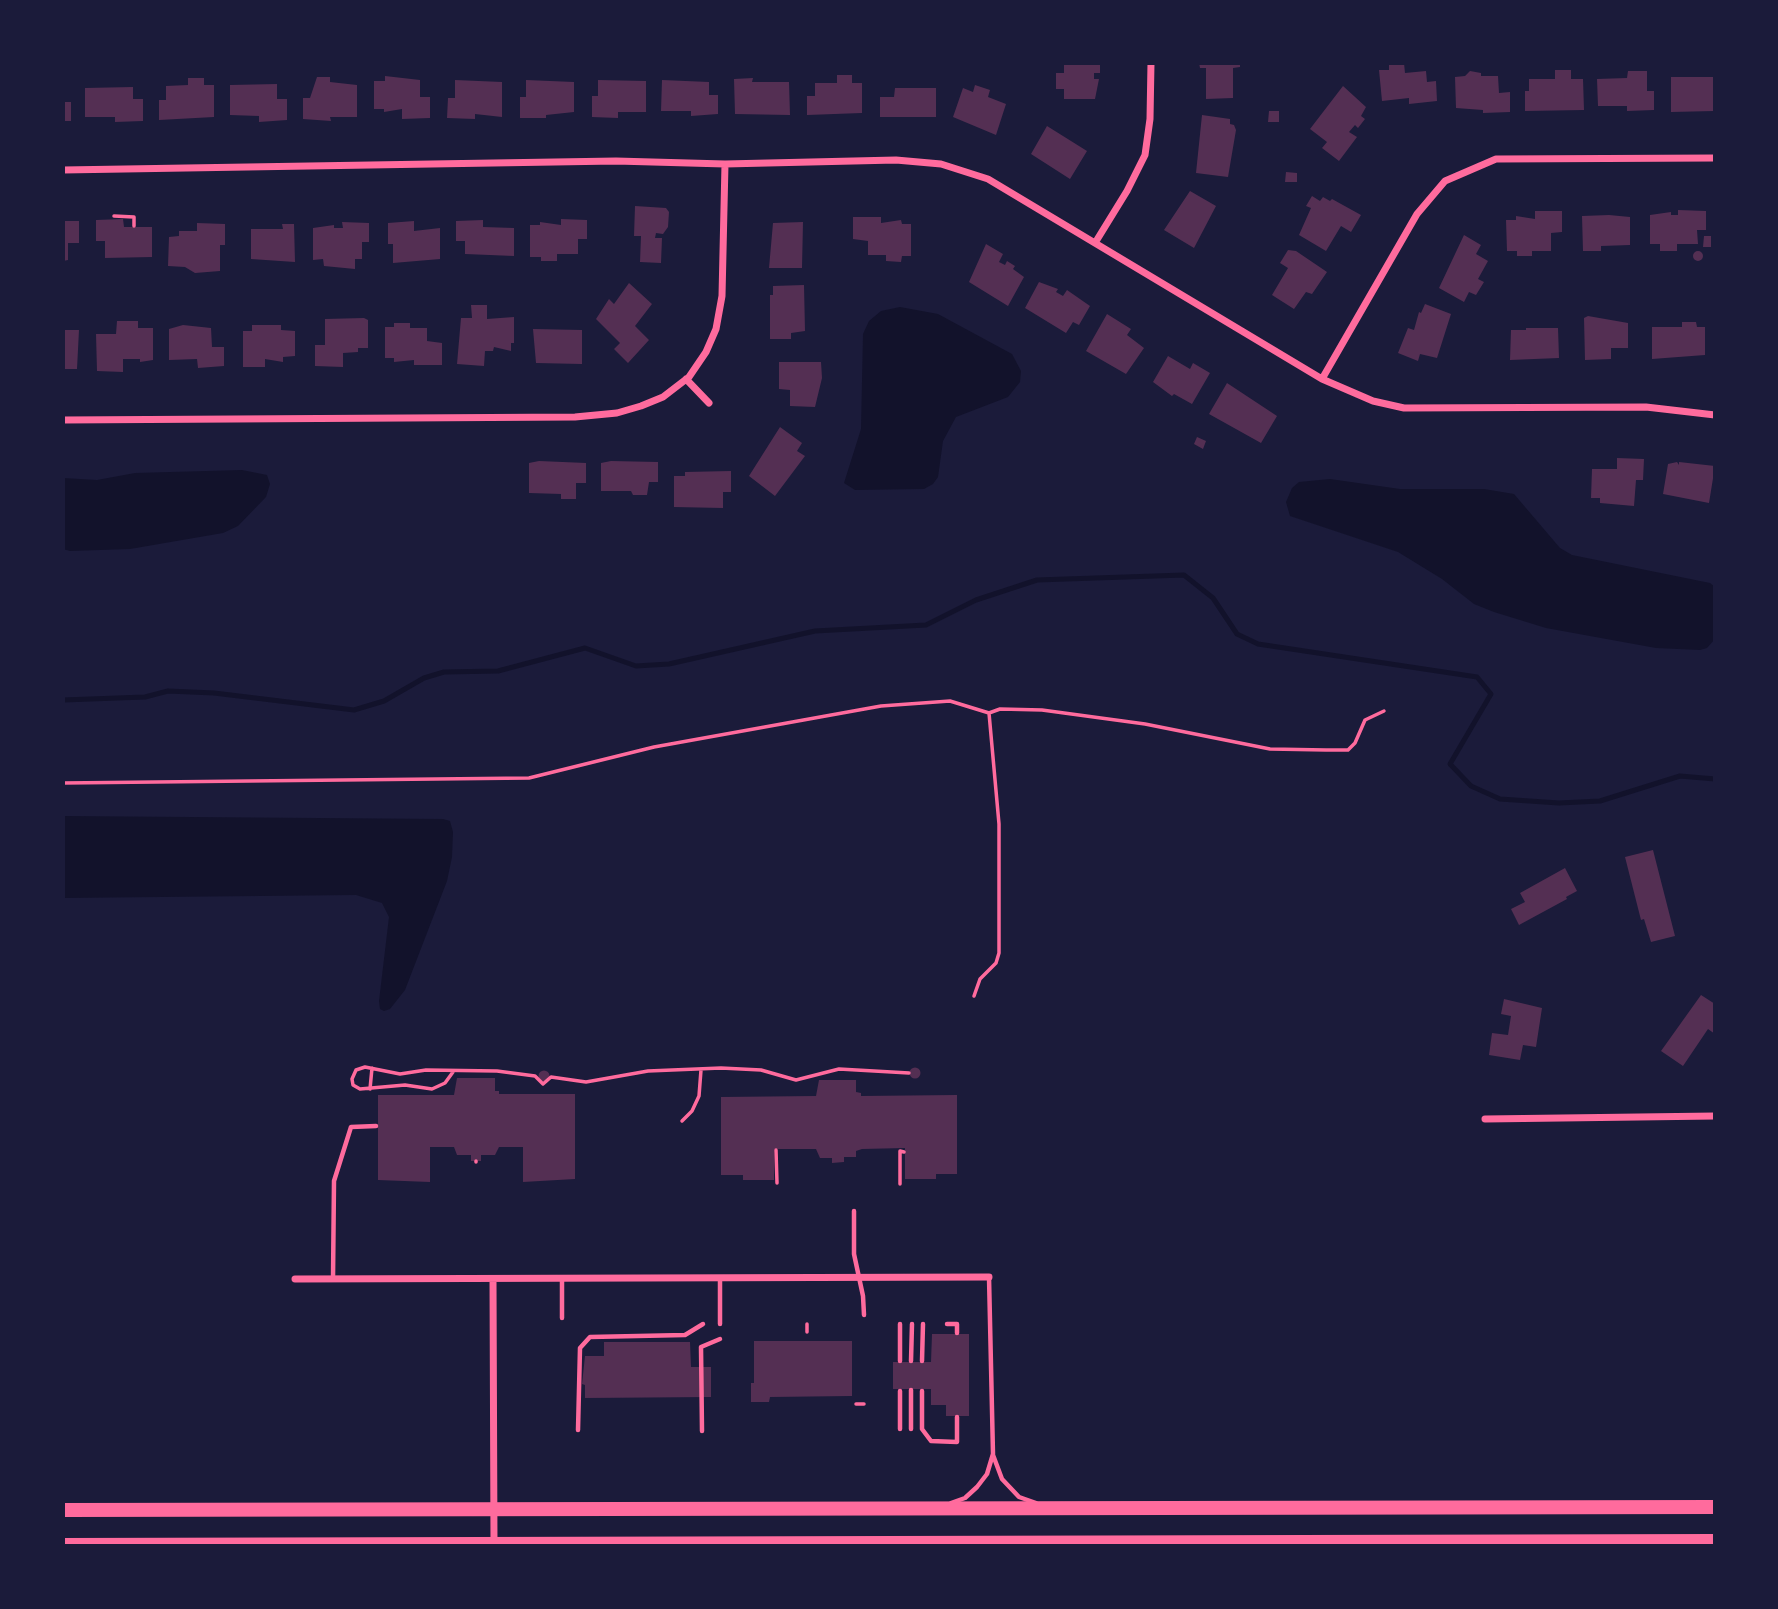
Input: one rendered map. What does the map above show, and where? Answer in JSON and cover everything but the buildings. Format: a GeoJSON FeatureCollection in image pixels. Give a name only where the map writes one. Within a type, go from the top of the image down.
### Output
{"type":"FeatureCollection","features":[{"type":"Feature","properties":{"kind":"main road"},"geometry":{"type":"LineString","coordinates":[[63,1510],[1715,1507]]}},
{"type":"Feature","properties":{"kind":"main road"},"geometry":{"type":"LineString","coordinates":[[63,1545],[1715,1541]]}},
{"type":"Feature","properties":{"kind":"street"},"geometry":{"type":"LineString","coordinates":[[1095,243],[1128,191],[1145,155],[1150,119],[1151,63]]}},
{"type":"Feature","properties":{"kind":"street"},"geometry":{"type":"LineString","coordinates":[[1322,379],[1417,214],[1445,181],[1496,159],[1715,158]]}},
{"type":"Feature","properties":{"kind":"street"},"geometry":{"type":"LineString","coordinates":[[63,170],[616,161],[725,163],[896,160],[941,164],[988,179],[1322,379],[1373,401],[1404,408],[1646,407],[1715,415]]}},
{"type":"Feature","properties":{"kind":"street"},"geometry":{"type":"LineString","coordinates":[[63,420],[590,416],[641,406],[663,397],[686,379],[706,352],[716,329],[722,296],[725,163]]}},
{"type":"Feature","properties":{"kind":"street"},"geometry":{"type":"LineString","coordinates":[[686,379],[709,403]]}},
{"type":"Feature","properties":{"kind":"street"},"geometry":{"type":"LineString","coordinates":[[1485,1119],[1715,1116]]}},
{"type":"Feature","properties":{"kind":"street"},"geometry":{"type":"LineString","coordinates":[[295,1279],[989,1277]]}},
{"type":"Feature","properties":{"kind":"street"},"geometry":{"type":"LineString","coordinates":[[493,1279],[494,1545]]}},
{"type":"Feature","properties":{"kind":"lane"},"geometry":{"type":"LineString","coordinates":[[333,1279],[334,1181],[351,1127],[376,1126]]}},
{"type":"Feature","properties":{"kind":"lane"},"geometry":{"type":"LineString","coordinates":[[854,1211],[854,1254],[863,1315]]}},
{"type":"Feature","properties":{"kind":"lane"},"geometry":{"type":"LineString","coordinates":[[941,1507],[965,1497],[977,1487],[987,1474],[993,1454],[989,1277]]}},
{"type":"Feature","properties":{"kind":"lane"},"geometry":{"type":"LineString","coordinates":[[720,1278],[720,1324]]}},
{"type":"Feature","properties":{"kind":"lane"},"geometry":{"type":"LineString","coordinates":[[562,1279],[562,1318]]}},
{"type":"Feature","properties":{"kind":"lane"},"geometry":{"type":"LineString","coordinates":[[578,1430],[580,1348],[590,1337],[684,1335],[703,1324]]}},
{"type":"Feature","properties":{"kind":"lane"},"geometry":{"type":"LineString","coordinates":[[900,1324],[900,1361]]}},
{"type":"Feature","properties":{"kind":"lane"},"geometry":{"type":"LineString","coordinates":[[911,1361],[912,1324]]}},
{"type":"Feature","properties":{"kind":"lane"},"geometry":{"type":"LineString","coordinates":[[922,1361],[923,1324]]}},
{"type":"Feature","properties":{"kind":"lane"},"geometry":{"type":"LineString","coordinates":[[947,1324],[957,1324],[957,1333]]}},
{"type":"Feature","properties":{"kind":"lane"},"geometry":{"type":"LineString","coordinates":[[702,1431],[701,1347],[720,1339]]}},
{"type":"Feature","properties":{"kind":"lane"},"geometry":{"type":"LineString","coordinates":[[911,1390],[911,1430]]}},
{"type":"Feature","properties":{"kind":"lane"},"geometry":{"type":"LineString","coordinates":[[900,1391],[900,1429]]}},
{"type":"Feature","properties":{"kind":"lane"},"geometry":{"type":"LineString","coordinates":[[922,1391],[922,1429],[931,1441],[957,1442],[957,1418]]}},
{"type":"Feature","properties":{"kind":"lane"},"geometry":{"type":"LineString","coordinates":[[993,1454],[1002,1479],[1019,1497],[1047,1507]]}},
{"type":"Feature","properties":{"kind":"path"},"geometry":{"type":"LineString","coordinates":[[114,216],[134,217],[134,226]]}},
{"type":"Feature","properties":{"kind":"path"},"geometry":{"type":"LineString","coordinates":[[63,783],[529,778],[654,747],[881,706],[950,701],[989,713],[1000,709],[1042,709],[1145,724],[1270,749],[1348,750],[1355,743],[1365,720],[1384,711]]}},
{"type":"Feature","properties":{"kind":"path"},"geometry":{"type":"LineString","coordinates":[[974,996],[980,979],[996,963],[999,953],[999,824],[989,713]]}},
{"type":"Feature","properties":{"kind":"path"},"geometry":{"type":"LineString","coordinates":[[453,1072],[439,1087],[432,1089],[405,1085],[356,1088],[352,1079],[360,1068],[400,1074],[426,1070],[480,1070],[535,1076],[543,1084],[551,1077],[586,1082],[648,1071],[701,1069],[745,1068],[796,1080],[839,1069],[909,1073]]}},
{"type":"Feature","properties":{"kind":"path"},"geometry":{"type":"LineString","coordinates":[[370,1089],[372,1068]]}},
{"type":"Feature","properties":{"kind":"path"},"geometry":{"type":"LineString","coordinates":[[682,1122],[692,1111],[699,1096],[701,1069]]}},
{"type":"Feature","properties":{"kind":"path"},"geometry":{"type":"LineString","coordinates":[[776,1150],[777,1183]]}},
{"type":"Feature","properties":{"kind":"path"},"geometry":{"type":"LineString","coordinates":[[900,1184],[900,1152],[904,1152]]}},
{"type":"Feature","properties":{"kind":"path"},"geometry":{"type":"LineString","coordinates":[[807,1324],[807,1332]]}},
{"type":"Feature","properties":{"kind":"path"},"geometry":{"type":"LineString","coordinates":[[856,1404],[864,1404]]}},
{"type":"Feature","properties":{"kind":"shaded area"},"geometry":{"type":"Polygon","coordinates":[[[900,307],[938,314],[1012,354],[1021,371],[1020,382],[1008,397],[956,417],[943,441],[938,477],[933,484],[924,489],[855,490],[844,483],[861,429],[863,334],[869,321],[881,311],[900,307]]]}},
{"type":"Feature","properties":{"kind":"shaded area"},"geometry":{"type":"Polygon","coordinates":[[[242,470],[267,475],[270,484],[266,497],[238,526],[223,533],[130,549],[63,549],[63,478],[97,480],[135,473],[242,470]]]}},
{"type":"Feature","properties":{"kind":"shaded area"},"geometry":{"type":"Polygon","coordinates":[[[1330,479],[1400,489],[1484,489],[1514,494],[1560,548],[1572,555],[1710,583],[1715,587],[1715,639],[1707,648],[1700,650],[1656,648],[1546,628],[1474,604],[1442,579],[1398,552],[1290,516],[1286,502],[1292,488],[1299,482],[1330,479]]]}},
{"type":"Feature","properties":{"kind":"shaded area"},"geometry":{"type":"Polygon","coordinates":[[[63,816],[443,819],[450,821],[453,832],[452,857],[447,881],[405,990],[390,1009],[384,1011],[380,1009],[379,1001],[389,917],[382,903],[356,895],[63,898],[63,816]]]}},
{"type":"Feature","properties":{"kind":"waterway"},"geometry":{"type":"LineString","coordinates":[[63,700],[145,697],[168,691],[214,693],[354,710],[384,701],[424,678],[444,672],[498,671],[585,648],[636,666],[669,664],[815,631],[926,625],[976,600],[1037,580],[1184,575],[1213,598],[1237,634],[1258,644],[1477,677],[1491,694],[1450,764],[1471,786],[1500,799],[1559,803],[1600,801],[1680,776],[1715,779]]}}]}
